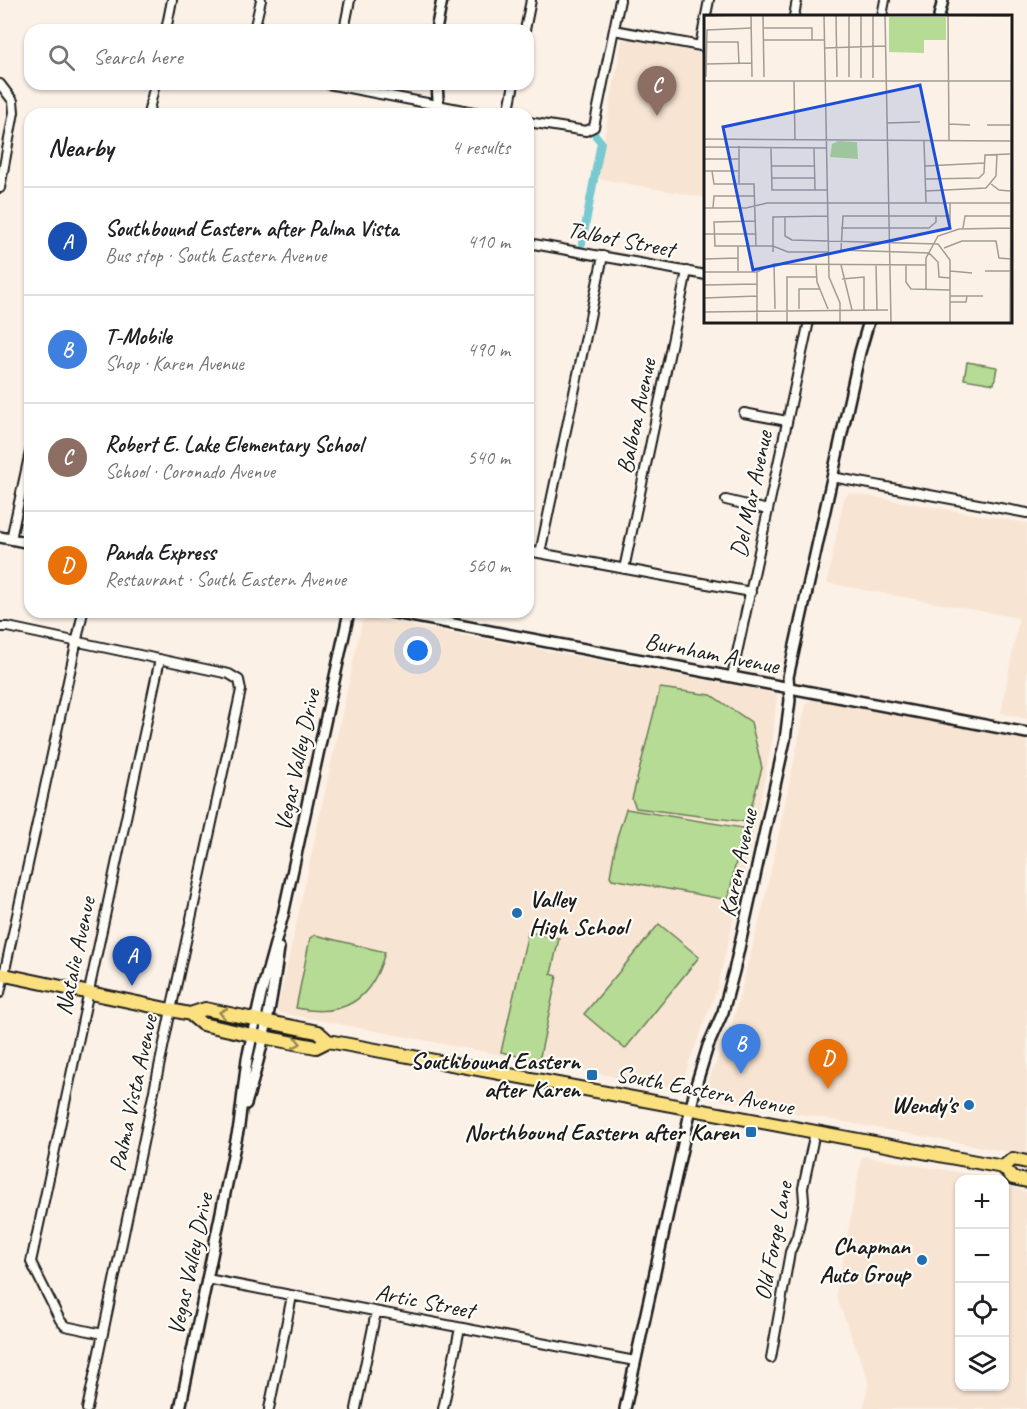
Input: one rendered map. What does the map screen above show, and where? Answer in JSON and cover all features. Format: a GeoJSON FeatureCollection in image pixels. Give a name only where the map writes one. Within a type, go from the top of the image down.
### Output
{"type":"FeatureCollection","features":[{"type":"Feature","properties":{"kind":"main road","name":"South Eastern Avenue"},"geometry":{"type":"LineString","coordinates":[[2,975],[190,1014],[202,1024],[258,1036],[316,1047],[328,1041]]}},
{"type":"Feature","properties":{"kind":"main road","name":"South Eastern Avenue"},"geometry":{"type":"LineString","coordinates":[[190,1014],[205,1009],[318,1032],[328,1041],[1003,1167],[1013,1178],[1027,1180]]}},
{"type":"Feature","properties":{"kind":"main road","name":"South Eastern Avenue"},"geometry":{"type":"LineString","coordinates":[[1003,1167],[1013,1159],[1027,1162]]}},
{"type":"Feature","properties":{"kind":"street"},"geometry":{"type":"LineString","coordinates":[[167,24],[172,0]]}},
{"type":"Feature","properties":{"kind":"street"},"geometry":{"type":"LineString","coordinates":[[255,24],[261,0]]}},
{"type":"Feature","properties":{"kind":"street"},"geometry":{"type":"LineString","coordinates":[[345,24],[350,0]]}},
{"type":"Feature","properties":{"kind":"street"},"geometry":{"type":"LineString","coordinates":[[437,24],[442,0]]}},
{"type":"Feature","properties":{"kind":"street"},"geometry":{"type":"LineString","coordinates":[[526,24],[531,0]]}},
{"type":"Feature","properties":{"kind":"street"},"geometry":{"type":"LineString","coordinates":[[534,123],[579,130],[590,130],[594,127],[620,0]]}},
{"type":"Feature","properties":{"kind":"street"},"geometry":{"type":"LineString","coordinates":[[707,15],[709,0]]}},
{"type":"Feature","properties":{"kind":"street"},"geometry":{"type":"LineString","coordinates":[[794,15],[797,0]]}},
{"type":"Feature","properties":{"kind":"street"},"geometry":{"type":"LineString","coordinates":[[882,15],[885,0]]}},
{"type":"Feature","properties":{"kind":"street"},"geometry":{"type":"LineString","coordinates":[[939,15],[943,0]]}},
{"type":"Feature","properties":{"kind":"street"},"geometry":{"type":"LineString","coordinates":[[615,30],[703,46]]}},
{"type":"Feature","properties":{"kind":"street"},"geometry":{"type":"LineString","coordinates":[[0,84],[13,101],[14,112],[0,188]]}},
{"type":"Feature","properties":{"kind":"street"},"geometry":{"type":"LineString","coordinates":[[149,108],[154,90]]}},
{"type":"Feature","properties":{"kind":"street"},"geometry":{"type":"LineString","coordinates":[[358,90],[435,108]]}},
{"type":"Feature","properties":{"kind":"street"},"geometry":{"type":"LineString","coordinates":[[437,90],[439,108]]}},
{"type":"Feature","properties":{"kind":"street"},"geometry":{"type":"LineString","coordinates":[[509,108],[513,90]]}},
{"type":"Feature","properties":{"kind":"street"},"geometry":{"type":"LineString","coordinates":[[0,145],[9,147]]}},
{"type":"Feature","properties":{"kind":"street","name":"Talbot Street"},"geometry":{"type":"LineString","coordinates":[[534,244],[704,275]]}},
{"type":"Feature","properties":{"kind":"street"},"geometry":{"type":"LineString","coordinates":[[540,553],[603,256]]}},
{"type":"Feature","properties":{"kind":"street","name":"Balboa Avenue"},"geometry":{"type":"LineString","coordinates":[[624,569],[687,271]]}},
{"type":"Feature","properties":{"kind":"street","name":"Del Mar Avenue"},"geometry":{"type":"LineString","coordinates":[[732,676],[809,322]]}},
{"type":"Feature","properties":{"kind":"street","name":"Karen Avenue"},"geometry":{"type":"LineString","coordinates":[[625,1409],[691,1108],[705,1056],[723,1012],[734,971],[784,740],[788,677],[860,352],[869,322]]}},
{"type":"Feature","properties":{"kind":"street"},"geometry":{"type":"LineString","coordinates":[[744,413],[787,421]]}},
{"type":"Feature","properties":{"kind":"street"},"geometry":{"type":"LineString","coordinates":[[832,477],[1027,513]]}},
{"type":"Feature","properties":{"kind":"street"},"geometry":{"type":"LineString","coordinates":[[11,539],[24,479]]}},
{"type":"Feature","properties":{"kind":"street"},"geometry":{"type":"LineString","coordinates":[[726,500],[768,510]]}},
{"type":"Feature","properties":{"kind":"street"},"geometry":{"type":"LineString","coordinates":[[0,537],[24,542]]}},
{"type":"Feature","properties":{"kind":"street"},"geometry":{"type":"LineString","coordinates":[[534,552],[751,592]]}},
{"type":"Feature","properties":{"kind":"street"},"geometry":{"type":"LineString","coordinates":[[0,993],[2,975],[82,618]]}},
{"type":"Feature","properties":{"kind":"street","name":"Vegas Valley Drive"},"geometry":{"type":"LineString","coordinates":[[180,1409],[239,1126],[260,1061],[258,1036],[348,618]]}},
{"type":"Feature","properties":{"kind":"street","name":"Burnham Avenue"},"geometry":{"type":"LineString","coordinates":[[444,618],[789,689],[1027,733]]}},
{"type":"Feature","properties":{"kind":"street"},"geometry":{"type":"LineString","coordinates":[[0,627],[160,659]]}},
{"type":"Feature","properties":{"kind":"street","name":"Palma Vista Avenue"},"geometry":{"type":"LineString","coordinates":[[87,1409],[241,690],[238,680],[229,674],[160,659]]}},
{"type":"Feature","properties":{"kind":"street","name":"Natalie Avenue"},"geometry":{"type":"LineString","coordinates":[[103,1334],[65,1326],[31,1262],[160,659]]}},
{"type":"Feature","properties":{"kind":"street","name":"Old Forge Lane"},"geometry":{"type":"LineString","coordinates":[[771,1358],[790,1252],[797,1236],[804,1201],[803,1188],[814,1132]]}},
{"type":"Feature","properties":{"kind":"street","name":"Artic Street"},"geometry":{"type":"LineString","coordinates":[[207,1279],[635,1361]]}},
{"type":"Feature","properties":{"kind":"street"},"geometry":{"type":"LineString","coordinates":[[269,1409],[292,1296]]}},
{"type":"Feature","properties":{"kind":"street"},"geometry":{"type":"LineString","coordinates":[[356,1409],[376,1312]]}},
{"type":"Feature","properties":{"kind":"street"},"geometry":{"type":"LineString","coordinates":[[443,1409],[460,1328]]}},
{"type":"Feature","properties":{"kind":"shaded area"},"geometry":{"type":"Polygon","coordinates":[[[624,38],[704,54],[704,198],[597,178],[624,38]]]}},
{"type":"Feature","properties":{"kind":"shaded area"},"geometry":{"type":"Polygon","coordinates":[[[849,493],[1027,523],[1027,719],[1001,713],[1019,618],[827,583],[844,498],[849,493]]]}},
{"type":"Feature","properties":{"kind":"shaded area","name":"Valley High School"},"geometry":{"type":"Polygon","coordinates":[[[368,618],[777,693],[773,738],[753,836],[717,989],[684,1081],[679,1086],[673,1088],[277,1012],[362,622],[368,618]]]}},
{"type":"Feature","properties":{"kind":"shaded area"},"geometry":{"type":"Polygon","coordinates":[[[813,698],[1027,738],[1027,1155],[723,1100],[706,1093],[711,1074],[731,1029],[765,899],[806,704],[813,698]]]}},
{"type":"Feature","properties":{"kind":"shaded area"},"geometry":{"type":"Polygon","coordinates":[[[862,1156],[972,1175],[955,1175],[955,1391],[1009,1391],[1009,1186],[1027,1192],[1027,1409],[863,1409],[869,1382],[836,1296],[862,1156]]]}},
{"type":"Feature","properties":{"kind":"green space"},"geometry":{"type":"Polygon","coordinates":[[[967,362],[997,367],[994,384],[964,379],[967,362]]]}},
{"type":"Feature","properties":{"kind":"green space"},"geometry":{"type":"Polygon","coordinates":[[[660,688],[711,695],[751,722],[762,768],[747,822],[636,808],[632,799],[660,688]]]}},
{"type":"Feature","properties":{"kind":"green space"},"geometry":{"type":"Polygon","coordinates":[[[626,809],[743,828],[728,900],[612,879],[610,876],[617,837],[626,809]]]}},
{"type":"Feature","properties":{"kind":"green space"},"geometry":{"type":"Polygon","coordinates":[[[659,924],[699,957],[625,1049],[584,1014],[659,924]]]}},
{"type":"Feature","properties":{"kind":"green space"},"geometry":{"type":"Polygon","coordinates":[[[528,932],[559,938],[551,974],[557,976],[539,1061],[501,1052],[528,932]]]}},
{"type":"Feature","properties":{"kind":"green space"},"geometry":{"type":"Polygon","coordinates":[[[315,935],[385,952],[372,982],[354,1002],[328,1010],[296,1008],[310,938],[315,935]]]}},
{"type":"Feature","properties":{"kind":"waterway"},"geometry":{"type":"LineString","coordinates":[[582,243],[601,142],[596,136]]}},
{"type":"Feature","properties":{"kind":"place","name":"Robert E. Lake Elementary School"},"geometry":{"type":"Point","coordinates":[657,116]}},
{"type":"Feature","properties":{"kind":"place","name":"Valley High School"},"geometry":{"type":"Point","coordinates":[517,913]}},
{"type":"Feature","properties":{"kind":"place","name":"Southbound Eastern after Palma Vista"},"geometry":{"type":"Point","coordinates":[132,986]}},
{"type":"Feature","properties":{"kind":"place","name":"T-Mobile"},"geometry":{"type":"Point","coordinates":[741,1074]}},
{"type":"Feature","properties":{"kind":"place","name":"Southbound Eastern after Karen"},"geometry":{"type":"Point","coordinates":[592,1075]}},
{"type":"Feature","properties":{"kind":"place","name":"Panda Express"},"geometry":{"type":"Point","coordinates":[828,1089]}},
{"type":"Feature","properties":{"kind":"place","name":"Wendy's"},"geometry":{"type":"Point","coordinates":[969,1105]}},
{"type":"Feature","properties":{"kind":"place","name":"Northbound Eastern after Karen"},"geometry":{"type":"Point","coordinates":[751,1132]}},
{"type":"Feature","properties":{"kind":"place","name":"Chapman Auto Group"},"geometry":{"type":"Point","coordinates":[922,1260]}}]}
